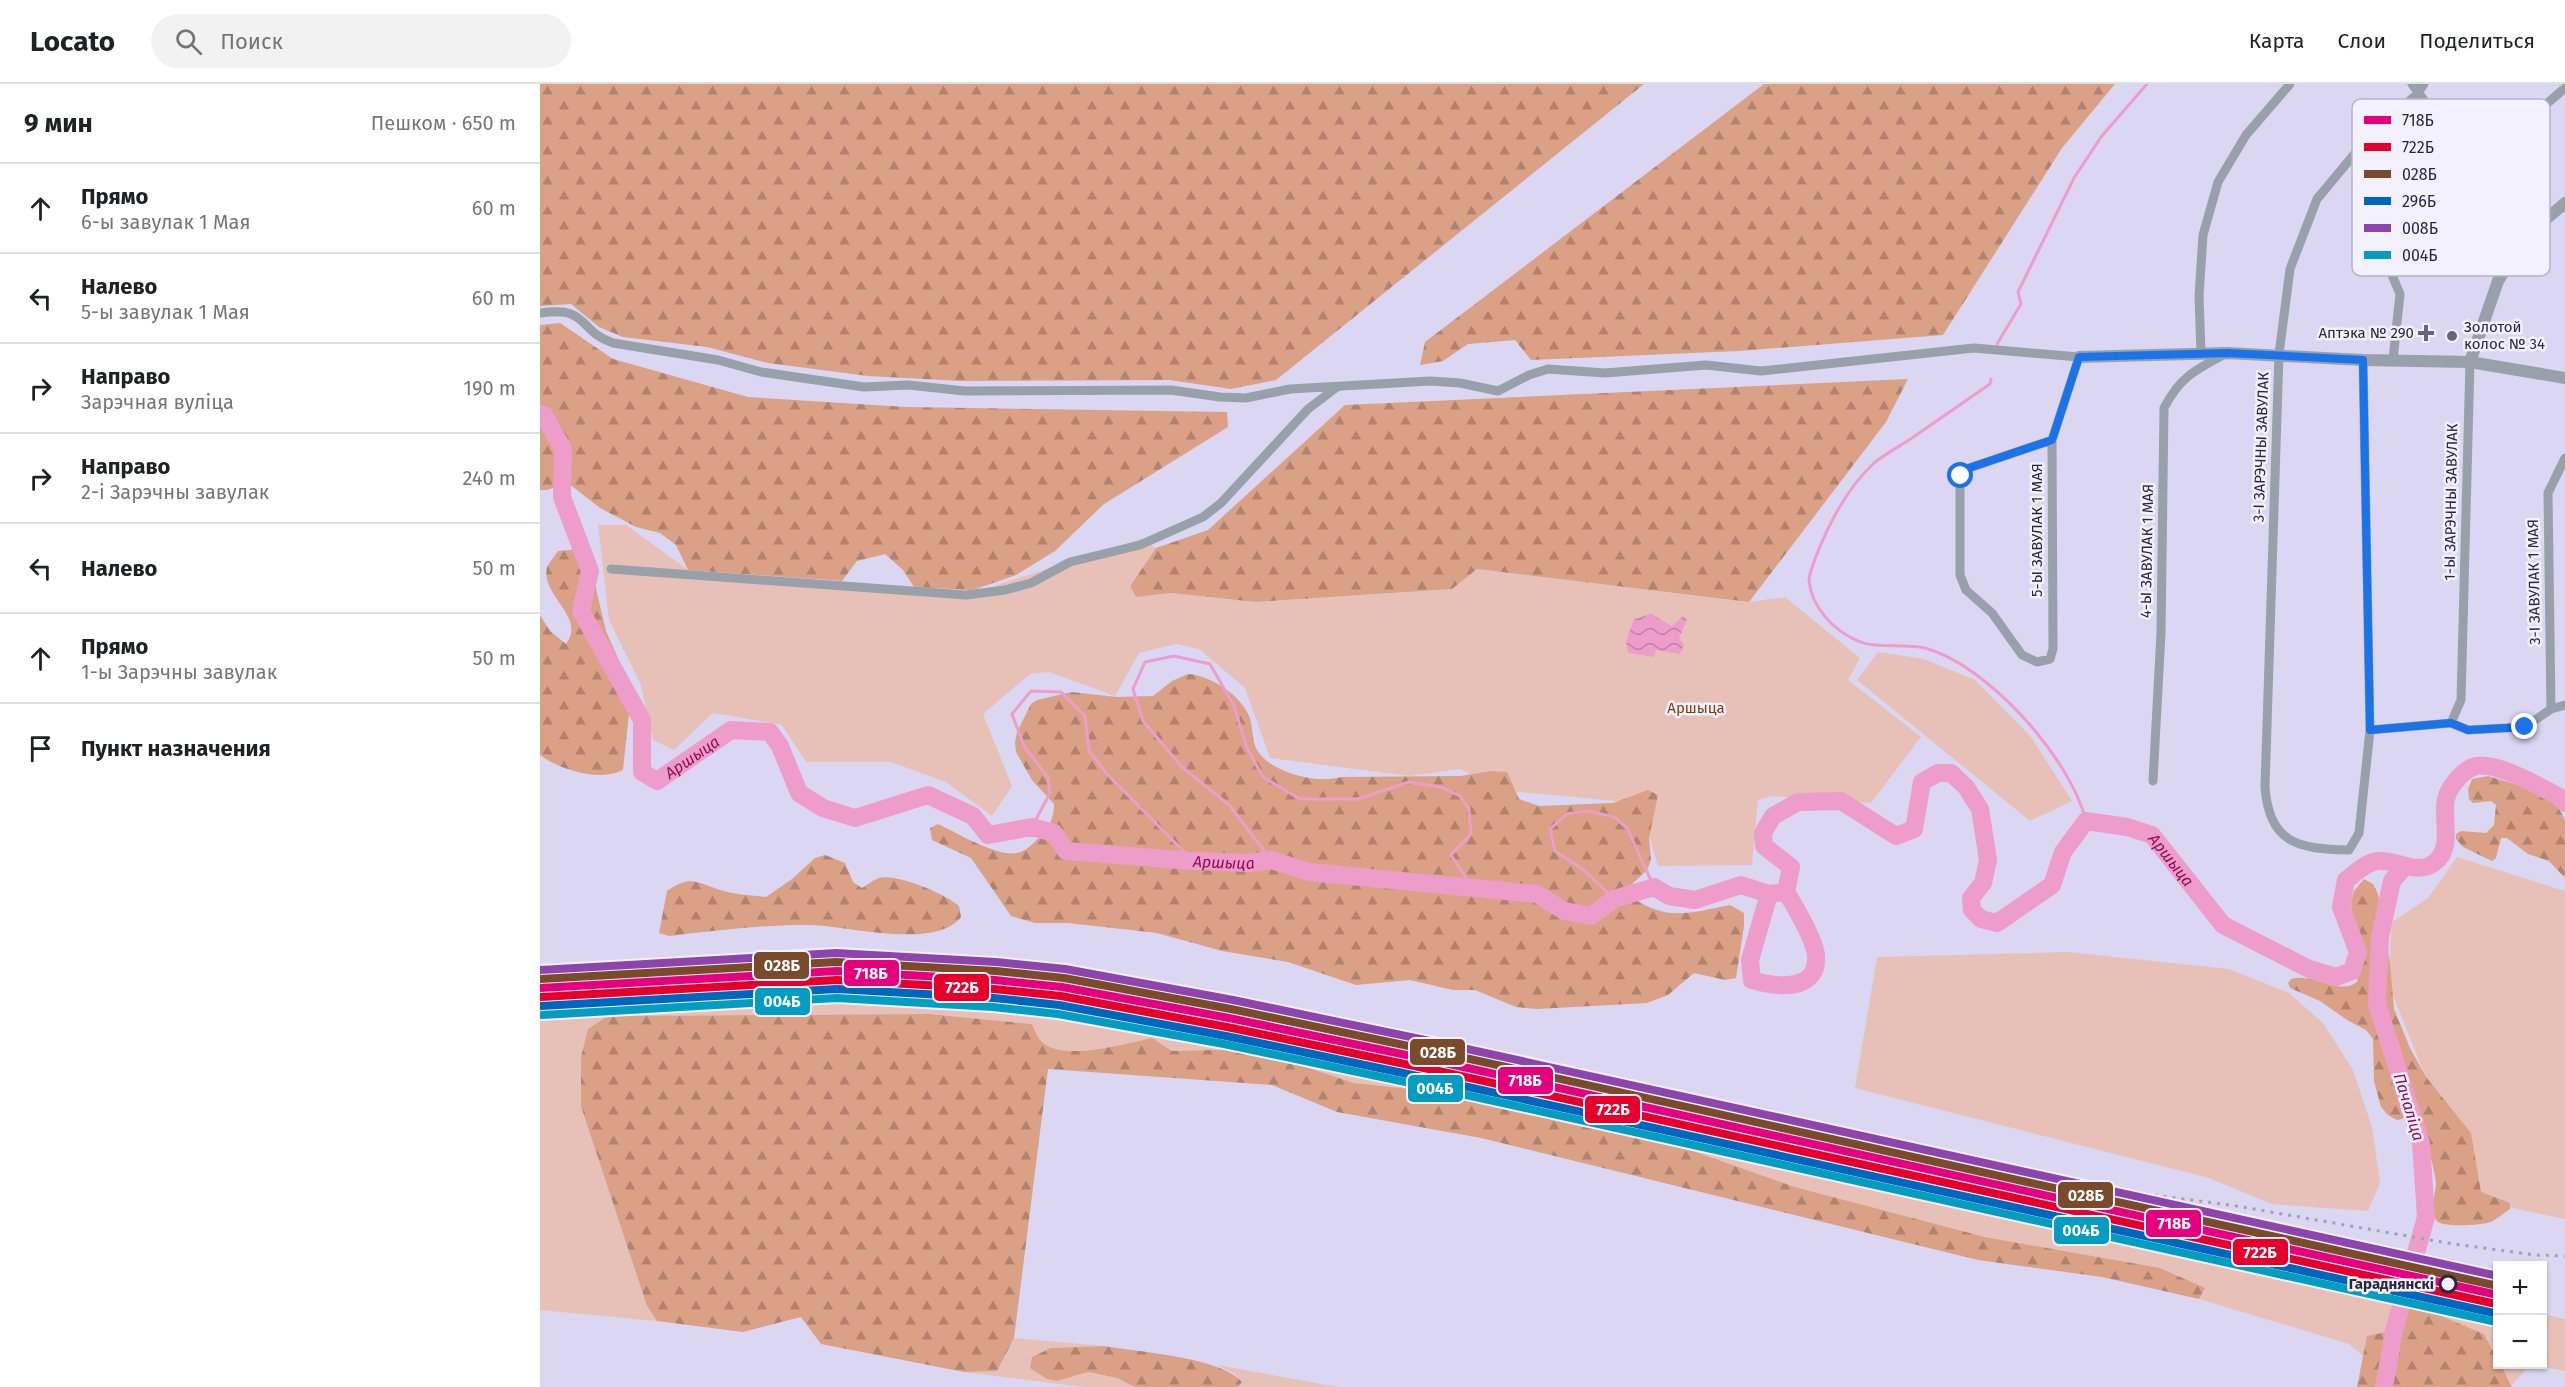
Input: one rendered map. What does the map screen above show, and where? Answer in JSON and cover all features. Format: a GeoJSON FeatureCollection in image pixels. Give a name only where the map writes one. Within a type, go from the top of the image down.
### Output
{"type":"FeatureCollection","features":[{"type":"Feature","properties":{"kind":"street"},"geometry":{"type":"LineString","coordinates":[[2201,353],[2199,296],[2203,235],[2218,182],[2246,135],[2290,84]]}},
{"type":"Feature","properties":{"kind":"street"},"geometry":{"type":"LineString","coordinates":[[2412,84],[2423,99]]}},
{"type":"Feature","properties":{"kind":"street","name":"3-І ЗАРЭЧНЫ ЗАВУЛАК"},"geometry":{"type":"LineString","coordinates":[[2412,99],[2424,84]]}},
{"type":"Feature","properties":{"kind":"street"},"geometry":{"type":"LineString","coordinates":[[2550,100],[2565,87]]}},
{"type":"Feature","properties":{"kind":"street","name":"3-І ЗАРЭЧНЫ ЗАВУЛАК"},"geometry":{"type":"LineString","coordinates":[[2352,157],[2317,199],[2290,269],[2279,354],[2265,787],[2266,807],[2276,829],[2291,841],[2321,850],[2349,850],[2359,833],[2370,730]]}},
{"type":"Feature","properties":{"kind":"street","name":"1-Ы ЗАРЭЧНЫ ЗАВУЛАК"},"geometry":{"type":"LineString","coordinates":[[2550,216],[2565,203]]}},
{"type":"Feature","properties":{"kind":"street"},"geometry":{"type":"LineString","coordinates":[[2392,276],[2400,294],[2393,360]]}},
{"type":"Feature","properties":{"kind":"street","name":"1-Ы ЗАРЭЧНЫ ЗАВУЛАК"},"geometry":{"type":"LineString","coordinates":[[2451,723],[2461,700],[2470,362],[2501,276]]}},
{"type":"Feature","properties":{"kind":"street"},"geometry":{"type":"LineString","coordinates":[[540,313],[564,310],[571,312],[602,339],[613,343],[718,360],[761,372],[864,387],[908,385],[965,391],[1171,390],[1246,398],[1290,388],[1430,381],[1460,383],[1498,391],[1528,375],[1548,369],[1605,373],[1706,365],[1761,371],[1974,348],[2079,357],[2228,353],[2363,360],[2470,362],[2565,378]]}},
{"type":"Feature","properties":{"kind":"street","name":"4-Ы ЗАВУЛАК 1 МАЯ"},"geometry":{"type":"LineString","coordinates":[[2153,781],[2162,633],[2164,408],[2175,388],[2192,371],[2228,353]]}},
{"type":"Feature","properties":{"kind":"street","name":"5-Ы ЗАВУЛАК 1 МАЯ"},"geometry":{"type":"LineString","coordinates":[[2052,440],[1969,468],[1961,476],[1960,487],[1960,575],[1966,590],[1992,613],[2022,655],[2037,662],[2050,659],[2053,649],[2052,440],[2079,357]]}},
{"type":"Feature","properties":{"kind":"street"},"geometry":{"type":"LineString","coordinates":[[2363,360],[2370,730],[2451,723],[2468,730],[2525,727],[2551,709],[2565,705]]}},
{"type":"Feature","properties":{"kind":"street"},"geometry":{"type":"LineString","coordinates":[[610,568],[966,595],[1005,591],[1031,583],[1070,562],[1140,544],[1203,517],[1221,503],[1308,409],[1337,387]]}},
{"type":"Feature","properties":{"kind":"street","name":"3-І ЗАВУЛАК 1 МАЯ"},"geometry":{"type":"LineString","coordinates":[[2551,709],[2548,493],[2565,458]]}},
{"type":"Feature","properties":{"kind":"green space"},"geometry":{"type":"Polygon","coordinates":[[[540,84],[1644,84],[1276,380],[1231,389],[1169,380],[961,381],[868,376],[768,363],[707,347],[623,337],[599,327],[571,304],[540,306],[540,84]]]}},
{"type":"Feature","properties":{"kind":"green space"},"geometry":{"type":"Polygon","coordinates":[[[1764,84],[2115,84],[2062,148],[1943,335],[1739,351],[1531,360],[1515,340],[1468,344],[1443,361],[1420,365],[1425,342],[1764,84]]]}},
{"type":"Feature","properties":{"kind":"green space"},"geometry":{"type":"Polygon","coordinates":[[[560,323],[613,359],[748,397],[907,407],[1227,412],[1228,427],[1104,504],[1055,551],[1016,575],[973,590],[914,587],[903,570],[885,554],[857,561],[842,581],[688,570],[676,545],[660,533],[636,527],[600,508],[568,483],[540,490],[540,325],[560,323]]]}},
{"type":"Feature","properties":{"kind":"green space"},"geometry":{"type":"Polygon","coordinates":[[[1908,379],[1886,422],[1749,602],[1477,569],[1452,589],[1256,602],[1171,593],[1136,597],[1130,586],[1156,548],[1208,530],[1345,405],[1908,379]]]}},
{"type":"Feature","properties":{"kind":"green space","name":"Аршыца"},"geometry":{"type":"Polygon","coordinates":[[[598,525],[626,525],[688,570],[841,588],[960,597],[1140,539],[1156,548],[1130,585],[1136,597],[1171,593],[1256,602],[1452,589],[1476,569],[1749,602],[1785,597],[1860,658],[1848,680],[1921,737],[1871,803],[1772,796],[1758,800],[1752,865],[1658,866],[1639,803],[1506,791],[1460,769],[1409,776],[1270,758],[1245,688],[1199,649],[1176,644],[1139,653],[1115,696],[1049,672],[1030,674],[983,714],[1012,786],[992,816],[946,782],[891,762],[806,762],[782,725],[713,713],[674,750],[653,740],[641,685],[609,620],[598,525]]]}},
{"type":"Feature","properties":{"kind":"green space"},"geometry":{"type":"Polygon","coordinates":[[[579,549],[588,555],[606,631],[628,681],[630,704],[623,770],[603,775],[569,770],[540,755],[540,615],[550,631],[566,644],[571,634],[571,625],[567,615],[550,587],[547,567],[558,551],[579,549]]]}},
{"type":"Feature","properties":{"kind":"green space"},"geometry":{"type":"Polygon","coordinates":[[[1878,652],[1924,659],[1975,680],[2031,737],[2072,801],[2030,821],[1857,680],[1878,652]]]}},
{"type":"Feature","properties":{"kind":"green space"},"geometry":{"type":"Polygon","coordinates":[[[1188,674],[1207,678],[1233,694],[1250,718],[1257,750],[1273,765],[1295,775],[1331,779],[1460,776],[1492,771],[1507,772],[1519,799],[1539,806],[1613,803],[1648,790],[1658,795],[1649,838],[1651,860],[1647,870],[1631,885],[1630,896],[1655,910],[1667,912],[1690,913],[1730,905],[1744,913],[1736,978],[1725,980],[1694,973],[1668,995],[1647,1003],[1537,1009],[1516,1007],[1475,990],[1453,990],[1410,980],[1356,985],[1288,962],[1222,951],[1157,933],[1068,923],[1035,923],[1011,916],[971,858],[932,840],[930,828],[938,824],[988,848],[1017,853],[1030,846],[1049,826],[1054,804],[1032,780],[1016,752],[1015,742],[1017,732],[1031,704],[1037,700],[1071,692],[1117,697],[1153,696],[1172,681],[1188,674]]]}},
{"type":"Feature","properties":{"kind":"green space"},"geometry":{"type":"Polygon","coordinates":[[[2488,776],[2533,791],[2554,804],[2561,812],[2565,821],[2565,878],[2549,861],[2528,854],[2507,838],[2501,838],[2496,858],[2492,861],[2463,847],[2456,839],[2456,834],[2461,831],[2486,833],[2494,825],[2496,805],[2491,801],[2473,803],[2469,799],[2468,789],[2472,779],[2488,776]]]}},
{"type":"Feature","properties":{"kind":"green space"},"geometry":{"type":"Polygon","coordinates":[[[825,855],[845,863],[853,882],[862,888],[879,878],[887,877],[908,881],[953,901],[959,906],[961,917],[949,927],[912,934],[890,934],[811,925],[758,927],[669,936],[659,933],[667,891],[683,882],[695,882],[729,892],[766,897],[792,879],[815,858],[825,855]]]}},
{"type":"Feature","properties":{"kind":"green space"},"geometry":{"type":"Polygon","coordinates":[[[2457,857],[2565,891],[2565,1219],[2475,1200],[2388,983],[2392,922],[2428,898],[2457,857]]]}},
{"type":"Feature","properties":{"kind":"green space"},"geometry":{"type":"Polygon","coordinates":[[[2364,879],[2373,884],[2378,894],[2390,964],[2394,1009],[2410,1048],[2426,1077],[2471,1133],[2481,1192],[2510,1203],[2510,1209],[2491,1222],[2446,1225],[2437,1221],[2433,1213],[2436,1185],[2432,1161],[2418,1117],[2411,1112],[2397,1120],[2381,1107],[2374,1081],[2373,1039],[2366,1030],[2320,1001],[2290,988],[2288,983],[2291,979],[2299,978],[2342,986],[2350,986],[2357,982],[2361,952],[2352,927],[2351,902],[2354,891],[2364,879]]]}},
{"type":"Feature","properties":{"kind":"green space"},"geometry":{"type":"Polygon","coordinates":[[[2068,952],[2229,969],[2289,993],[2323,1023],[2353,1070],[2372,1127],[2380,1183],[2368,1211],[2272,1204],[2209,1178],[1855,1088],[1877,957],[2068,952]]]}},
{"type":"Feature","properties":{"kind":"green space"},"geometry":{"type":"Polygon","coordinates":[[[871,984],[1043,1000],[1285,1043],[2414,1289],[2399,1329],[2367,1336],[2363,1356],[2349,1344],[2199,1299],[2204,1288],[2160,1268],[1985,1237],[1795,1187],[1639,1132],[1457,1094],[1354,1083],[1251,1049],[1172,1051],[1152,1038],[1094,1050],[1063,1051],[1041,1041],[1032,1024],[929,1014],[608,1016],[647,1306],[657,1321],[540,1310],[540,1003],[717,988],[871,984]]]}},
{"type":"Feature","properties":{"kind":"green space"},"geometry":{"type":"Polygon","coordinates":[[[929,1014],[1032,1024],[1041,1041],[1063,1051],[1095,1050],[1152,1038],[1172,1051],[1251,1049],[1354,1083],[1457,1094],[1639,1132],[1795,1187],[1985,1237],[2160,1268],[2205,1288],[2199,1299],[2102,1277],[1978,1260],[1481,1138],[1337,1112],[1272,1085],[1048,1069],[1014,1338],[997,1371],[964,1372],[821,1344],[801,1317],[743,1332],[657,1321],[647,1306],[581,1106],[581,1057],[588,1029],[608,1016],[929,1014]]]}},
{"type":"Feature","properties":{"kind":"green space"},"geometry":{"type":"Polygon","coordinates":[[[2414,1289],[2435,1291],[2434,1313],[2484,1334],[2493,1351],[2493,1369],[2503,1369],[2512,1387],[2357,1387],[2367,1336],[2399,1329],[2414,1289]]]}},
{"type":"Feature","properties":{"kind":"green space"},"geometry":{"type":"Polygon","coordinates":[[[2435,1291],[2493,1304],[2493,1351],[2484,1334],[2434,1313],[2435,1291]]]}},
{"type":"Feature","properties":{"kind":"green space"},"geometry":{"type":"Polygon","coordinates":[[[2547,1315],[2565,1319],[2565,1371],[2547,1367],[2547,1315]]]}},
{"type":"Feature","properties":{"kind":"green space"},"geometry":{"type":"Polygon","coordinates":[[[1014,1338],[1104,1346],[1051,1348],[1030,1368],[1047,1379],[1057,1381],[1088,1372],[1117,1378],[1135,1387],[1084,1387],[964,1372],[997,1371],[1014,1338]]]}},
{"type":"Feature","properties":{"kind":"green space"},"geometry":{"type":"Polygon","coordinates":[[[1104,1346],[1198,1361],[1231,1374],[1242,1382],[1238,1387],[1135,1387],[1117,1378],[1088,1372],[1057,1381],[1047,1379],[1030,1368],[1032,1357],[1051,1348],[1104,1346]]]}},
{"type":"Feature","properties":{"kind":"green space"},"geometry":{"type":"Polygon","coordinates":[[[1217,1365],[1338,1387],[1238,1387],[1242,1382],[1235,1374],[1217,1365]]]}},
{"type":"Feature","properties":{"kind":"green space"},"geometry":{"type":"Polygon","coordinates":[[[2503,1369],[2526,1369],[2512,1385],[2503,1369]]]}},
{"type":"Feature","properties":{"kind":"water"},"geometry":{"type":"Polygon","coordinates":[[[1651,614],[1672,626],[1683,616],[1687,620],[1679,638],[1684,645],[1680,654],[1656,650],[1654,657],[1628,653],[1626,641],[1634,619],[1651,614]]]}},
{"type":"Feature","properties":{"kind":"waterway"},"geometry":{"type":"LineString","coordinates":[[1997,344],[2021,304],[2018,292],[2074,178],[2101,137],[2147,84]]}},
{"type":"Feature","properties":{"kind":"waterway"},"geometry":{"type":"LineString","coordinates":[[1991,379],[1990,384],[1883,456],[1864,473],[1847,495],[1826,533],[1810,572],[1811,590],[1814,600],[1825,617],[1849,637],[1873,645],[1925,648],[1975,673],[2000,694],[2045,743],[2077,796],[2086,821]]}},
{"type":"Feature","properties":{"kind":"waterway","name":"Аршыца"},"geometry":{"type":"LineString","coordinates":[[540,414],[544,415],[563,449],[562,497],[590,571],[581,611],[642,720],[642,772],[657,781],[731,730],[770,732],[780,746],[799,793],[823,808],[855,818],[928,795],[973,816],[988,835],[1032,827],[1054,833],[1066,851],[1193,861],[1247,863],[1271,860],[1309,872],[1537,894],[1564,911],[1591,916],[1614,899],[1654,887],[1669,896],[1695,900],[1741,885],[1769,894],[1786,892],[1791,867],[1764,846],[1763,833],[1773,816],[1798,802],[1841,801],[1896,836],[1914,829],[1922,782],[1938,773],[1951,773],[1966,787],[1980,809],[1988,860],[1983,883],[1971,898],[1972,910],[1981,919],[1997,923],[2052,885],[2063,852],[2086,821],[2127,827],[2152,835],[2223,925],[2309,969],[2336,977],[2352,971],[2358,952],[2341,907],[2346,880],[2362,867],[2376,861],[2421,868],[2440,858],[2446,837],[2447,797],[2464,772],[2476,766],[2496,768],[2532,782],[2561,798],[2565,803]]}},
{"type":"Feature","properties":{"kind":"waterway"},"geometry":{"type":"LineString","coordinates":[[1271,860],[1230,806],[1181,766],[1143,721],[1133,689],[1145,662],[1174,656],[1210,664],[1234,706],[1247,748],[1263,777],[1300,799],[1358,799],[1409,782],[1441,787],[1460,796],[1469,809],[1471,834],[1451,855],[1472,887]]}},
{"type":"Feature","properties":{"kind":"waterway"},"geometry":{"type":"LineString","coordinates":[[1032,827],[1050,793],[1048,778],[1024,746],[1012,714],[1031,691],[1061,692],[1085,716],[1089,751],[1107,774],[1193,861]]}},
{"type":"Feature","properties":{"kind":"waterway"},"geometry":{"type":"LineString","coordinates":[[1614,899],[1584,870],[1555,851],[1550,829],[1567,814],[1588,811],[1614,817],[1627,828],[1654,887]]}},
{"type":"Feature","properties":{"kind":"waterway","name":"Пачаліца"},"geometry":{"type":"LineString","coordinates":[[2384,1387],[2394,1331],[2426,1217],[2421,1143],[2377,1004],[2380,937],[2392,881],[2405,866]]}},
{"type":"Feature","properties":{"kind":"waterway"},"geometry":{"type":"LineString","coordinates":[[1769,894],[1750,960],[1752,980],[1772,984],[1794,984],[1810,976],[1815,967],[1816,955],[1808,932],[1786,892]]}},
{"type":"Feature","properties":{"kind":"railway"},"geometry":{"type":"LineString","coordinates":[[540,977],[786,960],[902,961],[1036,974],[1136,989],[1868,1147],[2024,1178],[2237,1206],[2447,1243],[2535,1255],[2565,1256]]}},
{"type":"Feature","properties":{"kind":"transit line","name":"008Б"},"geometry":{"type":"LineString","coordinates":[[540,970],[836,953],[996,962],[1065,969],[1233,1000],[1449,1045],[2493,1275]]}},
{"type":"Feature","properties":{"kind":"transit line","name":"028Б"},"geometry":{"type":"LineString","coordinates":[[540,979],[836,962],[996,971],[1064,978],[1231,1009],[1447,1054],[2493,1285]]}},
{"type":"Feature","properties":{"kind":"transit line","name":"718Б"},"geometry":{"type":"LineString","coordinates":[[540,988],[837,971],[995,980],[1062,987],[1229,1018],[1445,1063],[2493,1294]]}},
{"type":"Feature","properties":{"kind":"transit line","name":"722Б"},"geometry":{"type":"LineString","coordinates":[[541,997],[837,980],[994,989],[1061,996],[1227,1027],[1443,1072],[2493,1303]]}},
{"type":"Feature","properties":{"kind":"transit line","name":"296Б"},"geometry":{"type":"LineString","coordinates":[[541,1006],[837,989],[994,998],[1059,1005],[1226,1036],[1441,1081],[2493,1313]]}},
{"type":"Feature","properties":{"kind":"transit line","name":"004Б"},"geometry":{"type":"LineString","coordinates":[[542,1015],[837,998],[993,1007],[1058,1014],[1224,1044],[1439,1089],[2492,1321]]}},
{"type":"Feature","properties":{"kind":"place","name":"Аптэка № 290"},"geometry":{"type":"Point","coordinates":[2426,333]}},
{"type":"Feature","properties":{"kind":"place","name":"Золотой колос № 34"},"geometry":{"type":"Point","coordinates":[2452,336]}},
{"type":"Feature","properties":{"kind":"place","name":"Гараднянскі"},"geometry":{"type":"Point","coordinates":[2448,1284]}},
{"type":"Feature","properties":{"kind":"route"},"geometry":{"type":"LineString","coordinates":[[1961,476],[1969,468],[2052,440],[2079,357],[2228,353],[2363,360],[2370,730],[2451,723],[2468,730],[2487,731],[2525,727]]}}]}
